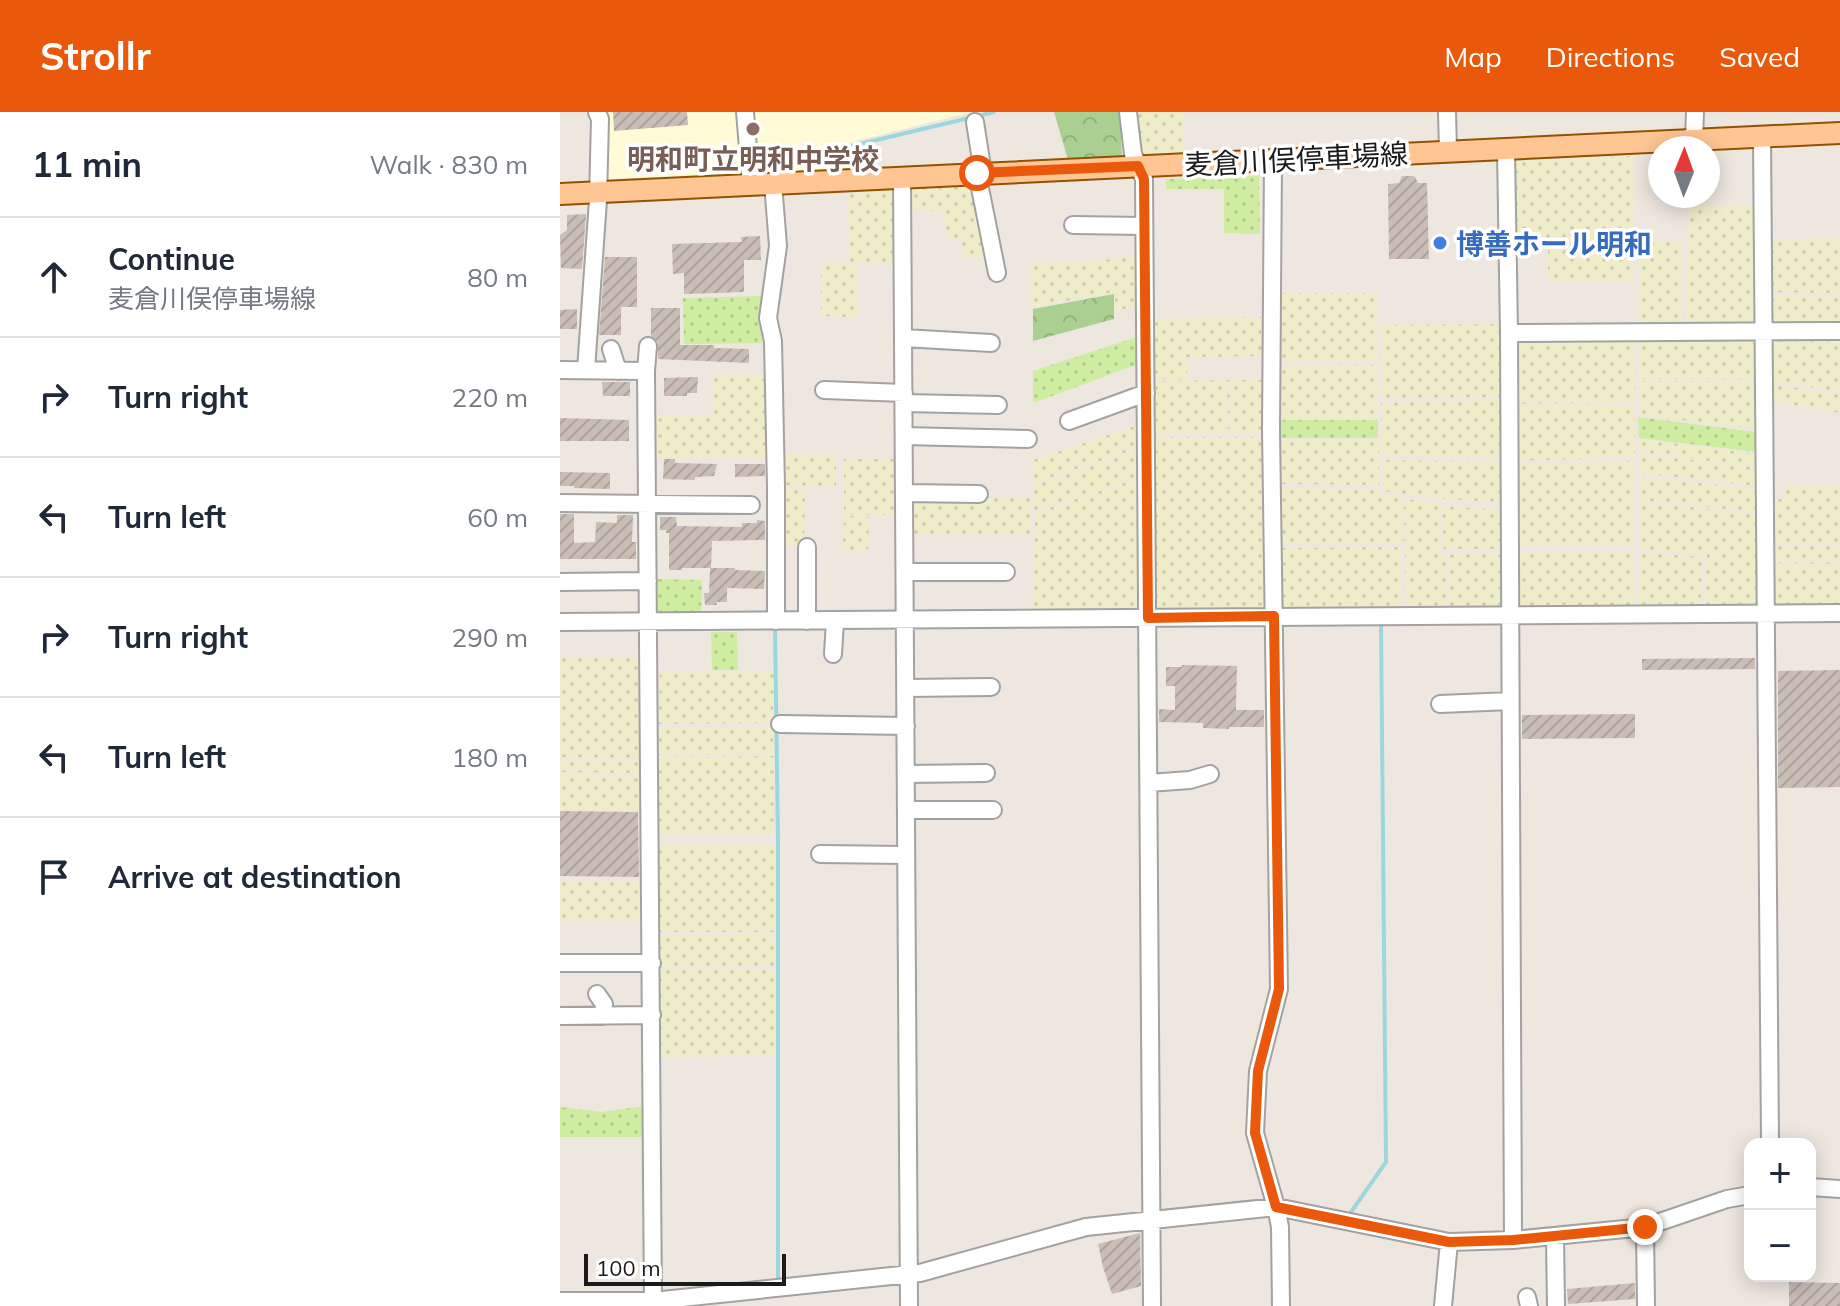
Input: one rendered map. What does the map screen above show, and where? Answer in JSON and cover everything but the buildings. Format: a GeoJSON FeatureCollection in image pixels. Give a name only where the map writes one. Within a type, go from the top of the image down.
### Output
{"type":"FeatureCollection","features":[{"type":"Feature","properties":{"kind":"main road","name":"麦倉川俣停車場線"},"geometry":{"type":"LineString","coordinates":[[1720,139],[1840,133]]}},
{"type":"Feature","properties":{"kind":"main road","name":"麦倉川俣停車場線"},"geometry":{"type":"LineString","coordinates":[[560,194],[1648,142]]}},
{"type":"Feature","properties":{"kind":"street"},"geometry":{"type":"LineString","coordinates":[[586,370],[598,192],[600,119],[597,112]]}},
{"type":"Feature","properties":{"kind":"street"},"geometry":{"type":"LineString","coordinates":[[745,112],[751,184]]}},
{"type":"Feature","properties":{"kind":"street"},"geometry":{"type":"LineString","coordinates":[[1128,112],[1133,154],[1144,179],[1152,1306]]}},
{"type":"Feature","properties":{"kind":"street"},"geometry":{"type":"LineString","coordinates":[[1447,112],[1448,151]]}},
{"type":"Feature","properties":{"kind":"street"},"geometry":{"type":"LineString","coordinates":[[1694,136],[1695,112]]}},
{"type":"Feature","properties":{"kind":"street"},"geometry":{"type":"LineString","coordinates":[[975,122],[980,173],[997,273]]}},
{"type":"Feature","properties":{"kind":"street"},"geometry":{"type":"LineString","coordinates":[[1762,137],[1770,1138]]}},
{"type":"Feature","properties":{"kind":"street"},"geometry":{"type":"LineString","coordinates":[[1506,150],[1513,1240]]}},
{"type":"Feature","properties":{"kind":"street"},"geometry":{"type":"LineString","coordinates":[[1273,160],[1271,430],[1279,989],[1258,1071],[1255,1133],[1280,1227],[1281,1306]]}},
{"type":"Feature","properties":{"kind":"street"},"geometry":{"type":"LineString","coordinates":[[902,177],[909,1306]]}},
{"type":"Feature","properties":{"kind":"street"},"geometry":{"type":"LineString","coordinates":[[773,183],[778,246],[768,318],[773,341],[776,621]]}},
{"type":"Feature","properties":{"kind":"street"},"geometry":{"type":"LineString","coordinates":[[1073,225],[1144,226]]}},
{"type":"Feature","properties":{"kind":"street"},"geometry":{"type":"LineString","coordinates":[[1509,333],[1840,331]]}},
{"type":"Feature","properties":{"kind":"street"},"geometry":{"type":"LineString","coordinates":[[903,338],[991,343]]}},
{"type":"Feature","properties":{"kind":"street"},"geometry":{"type":"LineString","coordinates":[[648,346],[653,1303]]}},
{"type":"Feature","properties":{"kind":"street"},"geometry":{"type":"LineString","coordinates":[[611,349],[618,371]]}},
{"type":"Feature","properties":{"kind":"street"},"geometry":{"type":"LineString","coordinates":[[560,370],[646,371]]}},
{"type":"Feature","properties":{"kind":"street"},"geometry":{"type":"LineString","coordinates":[[824,390],[998,405]]}},
{"type":"Feature","properties":{"kind":"street"},"geometry":{"type":"LineString","coordinates":[[1069,421],[1146,393]]}},
{"type":"Feature","properties":{"kind":"street"},"geometry":{"type":"LineString","coordinates":[[904,436],[1028,439]]}},
{"type":"Feature","properties":{"kind":"street"},"geometry":{"type":"LineString","coordinates":[[904,493],[979,494]]}},
{"type":"Feature","properties":{"kind":"street"},"geometry":{"type":"LineString","coordinates":[[560,503],[751,505]]}},
{"type":"Feature","properties":{"kind":"street"},"geometry":{"type":"LineString","coordinates":[[807,547],[807,621]]}},
{"type":"Feature","properties":{"kind":"street"},"geometry":{"type":"LineString","coordinates":[[905,572],[1006,572]]}},
{"type":"Feature","properties":{"kind":"street"},"geometry":{"type":"LineString","coordinates":[[560,582],[648,581]]}},
{"type":"Feature","properties":{"kind":"street"},"geometry":{"type":"LineString","coordinates":[[560,622],[1840,613]]}},
{"type":"Feature","properties":{"kind":"street"},"geometry":{"type":"LineString","coordinates":[[833,654],[835,621]]}},
{"type":"Feature","properties":{"kind":"street"},"geometry":{"type":"LineString","coordinates":[[905,688],[991,687]]}},
{"type":"Feature","properties":{"kind":"street"},"geometry":{"type":"LineString","coordinates":[[1440,704],[1510,701]]}},
{"type":"Feature","properties":{"kind":"street"},"geometry":{"type":"LineString","coordinates":[[780,724],[906,726]]}},
{"type":"Feature","properties":{"kind":"street"},"geometry":{"type":"LineString","coordinates":[[906,774],[986,773]]}},
{"type":"Feature","properties":{"kind":"street"},"geometry":{"type":"LineString","coordinates":[[1149,783],[1190,780],[1210,774]]}},
{"type":"Feature","properties":{"kind":"street"},"geometry":{"type":"LineString","coordinates":[[906,810],[993,810]]}},
{"type":"Feature","properties":{"kind":"street"},"geometry":{"type":"LineString","coordinates":[[820,854],[906,855]]}},
{"type":"Feature","properties":{"kind":"street"},"geometry":{"type":"LineString","coordinates":[[560,963],[652,963]]}},
{"type":"Feature","properties":{"kind":"street"},"geometry":{"type":"LineString","coordinates":[[597,994],[604,1004],[603,1016]]}},
{"type":"Feature","properties":{"kind":"street"},"geometry":{"type":"LineString","coordinates":[[560,1016],[652,1015]]}},
{"type":"Feature","properties":{"kind":"street"},"geometry":{"type":"LineString","coordinates":[[1816,1187],[1840,1189]]}},
{"type":"Feature","properties":{"kind":"street"},"geometry":{"type":"LineString","coordinates":[[560,1301],[653,1303],[920,1273],[1086,1227],[1276,1207],[1449,1242],[1513,1240],[1645,1227],[1744,1196]]}},
{"type":"Feature","properties":{"kind":"street"},"geometry":{"type":"LineString","coordinates":[[1645,1227],[1646,1306]]}},
{"type":"Feature","properties":{"kind":"street"},"geometry":{"type":"LineString","coordinates":[[1555,1236],[1556,1306]]}},
{"type":"Feature","properties":{"kind":"street"},"geometry":{"type":"LineString","coordinates":[[1443,1306],[1449,1242]]}},
{"type":"Feature","properties":{"kind":"shaded area","name":"明和町立明和中学校"},"geometry":{"type":"Polygon","coordinates":[[[602,112],[972,112],[836,146],[841,169],[608,179],[604,176],[602,112]]]}},
{"type":"Feature","properties":{"kind":"shaded area"},"geometry":{"type":"Polygon","coordinates":[[[1136,112],[1182,112],[1186,155],[1145,156],[1137,132],[1136,112]]]}},
{"type":"Feature","properties":{"kind":"shaded area"},"geometry":{"type":"Polygon","coordinates":[[[1634,156],[1633,240],[1514,241],[1513,161],[1634,156]]]}},
{"type":"Feature","properties":{"kind":"shaded area"},"geometry":{"type":"Polygon","coordinates":[[[974,181],[985,258],[965,258],[961,239],[947,238],[944,211],[910,210],[913,186],[974,181]]]}},
{"type":"Feature","properties":{"kind":"shaded area"},"geometry":{"type":"Polygon","coordinates":[[[893,188],[896,192],[897,263],[849,262],[848,190],[893,188]]]}},
{"type":"Feature","properties":{"kind":"shaded area"},"geometry":{"type":"Polygon","coordinates":[[[1755,206],[1757,319],[1754,323],[1686,323],[1690,208],[1755,206]]]}},
{"type":"Feature","properties":{"kind":"shaded area"},"geometry":{"type":"Polygon","coordinates":[[[1840,238],[1840,293],[1769,292],[1770,239],[1840,238]]]}},
{"type":"Feature","properties":{"kind":"shaded area"},"geometry":{"type":"Polygon","coordinates":[[[1639,241],[1682,242],[1682,325],[1639,325],[1639,241]]]}},
{"type":"Feature","properties":{"kind":"shaded area"},"geometry":{"type":"Polygon","coordinates":[[[1634,244],[1633,281],[1548,281],[1548,245],[1634,244]]]}},
{"type":"Feature","properties":{"kind":"shaded area"},"geometry":{"type":"Polygon","coordinates":[[[1137,255],[1137,305],[1116,311],[1114,292],[1032,307],[1031,263],[1092,262],[1137,255]]]}},
{"type":"Feature","properties":{"kind":"shaded area"},"geometry":{"type":"Polygon","coordinates":[[[821,264],[857,264],[857,317],[821,316],[821,264]]]}},
{"type":"Feature","properties":{"kind":"shaded area"},"geometry":{"type":"Polygon","coordinates":[[[1279,293],[1377,293],[1378,362],[1279,362],[1279,293]]]}},
{"type":"Feature","properties":{"kind":"shaded area"},"geometry":{"type":"Polygon","coordinates":[[[1769,295],[1840,296],[1840,324],[1774,325],[1770,320],[1769,295]]]}},
{"type":"Feature","properties":{"kind":"shaded area"},"geometry":{"type":"Polygon","coordinates":[[[1261,317],[1262,356],[1187,357],[1187,379],[1155,379],[1154,319],[1261,317]]]}},
{"type":"Feature","properties":{"kind":"shaded area"},"geometry":{"type":"Polygon","coordinates":[[[1499,324],[1501,397],[1382,398],[1382,325],[1499,324]]]}},
{"type":"Feature","properties":{"kind":"shaded area"},"geometry":{"type":"Polygon","coordinates":[[[1775,337],[1840,338],[1840,392],[1773,381],[1771,341],[1775,337]]]}},
{"type":"Feature","properties":{"kind":"shaded area"},"geometry":{"type":"Polygon","coordinates":[[[1639,338],[1757,339],[1758,379],[1639,379],[1639,338]]]}},
{"type":"Feature","properties":{"kind":"shaded area"},"geometry":{"type":"Polygon","coordinates":[[[1634,339],[1635,402],[1516,404],[1516,340],[1634,339]]]}},
{"type":"Feature","properties":{"kind":"shaded area"},"geometry":{"type":"Polygon","coordinates":[[[1377,365],[1378,418],[1279,419],[1278,366],[1377,365]]]}},
{"type":"Feature","properties":{"kind":"shaded area"},"geometry":{"type":"Polygon","coordinates":[[[713,375],[773,375],[773,458],[653,457],[653,415],[713,415],[713,375]]]}},
{"type":"Feature","properties":{"kind":"shaded area"},"geometry":{"type":"Polygon","coordinates":[[[1225,380],[1227,434],[1156,434],[1155,381],[1225,380]]]}},
{"type":"Feature","properties":{"kind":"shaded area"},"geometry":{"type":"Polygon","coordinates":[[[1227,380],[1264,380],[1265,434],[1229,434],[1227,380]]]}},
{"type":"Feature","properties":{"kind":"shaded area"},"geometry":{"type":"Polygon","coordinates":[[[1640,381],[1757,382],[1757,429],[1640,415],[1640,381]]]}},
{"type":"Feature","properties":{"kind":"shaded area"},"geometry":{"type":"Polygon","coordinates":[[[1773,384],[1840,395],[1840,413],[1773,401],[1773,384]]]}},
{"type":"Feature","properties":{"kind":"shaded area"},"geometry":{"type":"Polygon","coordinates":[[[1500,400],[1501,458],[1382,456],[1381,403],[1500,400]]]}},
{"type":"Feature","properties":{"kind":"shaded area"},"geometry":{"type":"Polygon","coordinates":[[[1516,406],[1634,406],[1635,457],[1516,461],[1516,406]]]}},
{"type":"Feature","properties":{"kind":"shaded area"},"geometry":{"type":"Polygon","coordinates":[[[1138,425],[1138,448],[1033,483],[1033,460],[1138,425]]]}},
{"type":"Feature","properties":{"kind":"shaded area"},"geometry":{"type":"Polygon","coordinates":[[[1156,437],[1264,437],[1265,608],[1156,608],[1156,437]]]}},
{"type":"Feature","properties":{"kind":"shaded area"},"geometry":{"type":"Polygon","coordinates":[[[1379,439],[1379,485],[1279,484],[1279,440],[1379,439]]]}},
{"type":"Feature","properties":{"kind":"shaded area"},"geometry":{"type":"Polygon","coordinates":[[[1639,439],[1757,454],[1757,467],[1639,452],[1639,439]]]}},
{"type":"Feature","properties":{"kind":"shaded area"},"geometry":{"type":"Polygon","coordinates":[[[1137,450],[1137,478],[1034,511],[1034,485],[1137,450]]]}},
{"type":"Feature","properties":{"kind":"shaded area"},"geometry":{"type":"Polygon","coordinates":[[[778,454],[836,455],[836,486],[778,485],[778,454]]]}},
{"type":"Feature","properties":{"kind":"shaded area"},"geometry":{"type":"Polygon","coordinates":[[[1639,454],[1758,468],[1758,486],[1639,473],[1639,454]]]}},
{"type":"Feature","properties":{"kind":"shaded area"},"geometry":{"type":"Polygon","coordinates":[[[844,459],[898,459],[898,515],[844,515],[844,459]]]}},
{"type":"Feature","properties":{"kind":"shaded area"},"geometry":{"type":"Polygon","coordinates":[[[1382,460],[1501,462],[1502,502],[1383,491],[1382,460]]]}},
{"type":"Feature","properties":{"kind":"shaded area"},"geometry":{"type":"Polygon","coordinates":[[[1633,461],[1633,546],[1517,546],[1517,464],[1633,461]]]}},
{"type":"Feature","properties":{"kind":"shaded area"},"geometry":{"type":"Polygon","coordinates":[[[1640,477],[1759,489],[1758,512],[1640,500],[1640,477]]]}},
{"type":"Feature","properties":{"kind":"shaded area"},"geometry":{"type":"Polygon","coordinates":[[[1137,479],[1138,612],[1034,613],[1035,513],[1137,479]]]}},
{"type":"Feature","properties":{"kind":"shaded area"},"geometry":{"type":"Polygon","coordinates":[[[1786,486],[1840,486],[1840,543],[1772,543],[1772,500],[1786,499],[1786,486]]]}},
{"type":"Feature","properties":{"kind":"shaded area"},"geometry":{"type":"Polygon","coordinates":[[[778,488],[805,489],[804,547],[777,546],[778,488]]]}},
{"type":"Feature","properties":{"kind":"shaded area"},"geometry":{"type":"Polygon","coordinates":[[[1279,488],[1379,489],[1379,493],[1402,497],[1403,543],[1279,543],[1279,488]]]}},
{"type":"Feature","properties":{"kind":"shaded area"},"geometry":{"type":"Polygon","coordinates":[[[1030,498],[1031,534],[909,534],[909,499],[1030,498]]]}},
{"type":"Feature","properties":{"kind":"shaded area"},"geometry":{"type":"Polygon","coordinates":[[[1404,499],[1440,503],[1441,555],[1446,556],[1446,607],[1406,608],[1404,499]]]}},
{"type":"Feature","properties":{"kind":"shaded area"},"geometry":{"type":"Polygon","coordinates":[[[1639,502],[1758,514],[1759,602],[1755,608],[1704,608],[1707,555],[1639,549],[1639,502]]]}},
{"type":"Feature","properties":{"kind":"shaded area"},"geometry":{"type":"Polygon","coordinates":[[[1442,506],[1501,510],[1501,549],[1444,549],[1442,506]]]}},
{"type":"Feature","properties":{"kind":"shaded area"},"geometry":{"type":"Polygon","coordinates":[[[844,516],[869,517],[868,551],[843,550],[844,516]]]}},
{"type":"Feature","properties":{"kind":"shaded area"},"geometry":{"type":"Polygon","coordinates":[[[1772,545],[1840,545],[1840,564],[1772,563],[1772,545]]]}},
{"type":"Feature","properties":{"kind":"shaded area"},"geometry":{"type":"Polygon","coordinates":[[[1402,547],[1402,609],[1283,610],[1279,607],[1279,548],[1402,547]]]}},
{"type":"Feature","properties":{"kind":"shaded area"},"geometry":{"type":"Polygon","coordinates":[[[1633,551],[1633,606],[1518,608],[1518,553],[1633,551]]]}},
{"type":"Feature","properties":{"kind":"shaded area"},"geometry":{"type":"Polygon","coordinates":[[[1502,553],[1504,604],[1500,604],[1498,609],[1448,607],[1448,555],[1502,553]]]}},
{"type":"Feature","properties":{"kind":"shaded area"},"geometry":{"type":"Polygon","coordinates":[[[1640,553],[1703,557],[1700,607],[1638,608],[1640,553]]]}},
{"type":"Feature","properties":{"kind":"shaded area"},"geometry":{"type":"Polygon","coordinates":[[[1771,566],[1840,566],[1840,607],[1777,608],[1771,602],[1771,566]]]}},
{"type":"Feature","properties":{"kind":"shaded area"},"geometry":{"type":"Polygon","coordinates":[[[560,658],[644,658],[644,758],[560,757],[560,658]]]}},
{"type":"Feature","properties":{"kind":"shaded area"},"geometry":{"type":"Polygon","coordinates":[[[774,671],[773,723],[659,724],[660,672],[774,671]]]}},
{"type":"Feature","properties":{"kind":"shaded area"},"geometry":{"type":"Polygon","coordinates":[[[773,727],[773,754],[659,755],[659,728],[773,727]]]}},
{"type":"Feature","properties":{"kind":"shaded area"},"geometry":{"type":"Polygon","coordinates":[[[774,756],[774,833],[657,833],[657,758],[774,756]]]}},
{"type":"Feature","properties":{"kind":"shaded area"},"geometry":{"type":"Polygon","coordinates":[[[560,759],[644,760],[644,773],[560,772],[560,759]]]}},
{"type":"Feature","properties":{"kind":"shaded area"},"geometry":{"type":"Polygon","coordinates":[[[560,774],[644,775],[644,810],[560,809],[560,774]]]}},
{"type":"Feature","properties":{"kind":"shaded area"},"geometry":{"type":"Polygon","coordinates":[[[657,846],[776,846],[777,932],[657,932],[657,846]]]}},
{"type":"Feature","properties":{"kind":"shaded area"},"geometry":{"type":"Polygon","coordinates":[[[560,881],[645,882],[644,920],[560,920],[560,881]]]}},
{"type":"Feature","properties":{"kind":"shaded area"},"geometry":{"type":"Polygon","coordinates":[[[777,934],[777,966],[657,967],[657,935],[777,934]]]}},
{"type":"Feature","properties":{"kind":"shaded area"},"geometry":{"type":"Polygon","coordinates":[[[776,969],[775,1056],[658,1057],[658,970],[776,969]]]}},
{"type":"Feature","properties":{"kind":"green space"},"geometry":{"type":"Polygon","coordinates":[[[1054,112],[1120,112],[1122,158],[1068,160],[1054,112]]]}},
{"type":"Feature","properties":{"kind":"green space"},"geometry":{"type":"Polygon","coordinates":[[[1259,176],[1260,234],[1224,233],[1224,189],[1166,189],[1166,179],[1259,176]]]}},
{"type":"Feature","properties":{"kind":"green space"},"geometry":{"type":"Polygon","coordinates":[[[1114,294],[1114,319],[1033,341],[1033,309],[1114,294]]]}},
{"type":"Feature","properties":{"kind":"green space"},"geometry":{"type":"Polygon","coordinates":[[[762,296],[762,343],[684,344],[683,298],[762,296]]]}},
{"type":"Feature","properties":{"kind":"green space"},"geometry":{"type":"Polygon","coordinates":[[[1137,337],[1136,365],[1033,403],[1033,371],[1137,337]]]}},
{"type":"Feature","properties":{"kind":"green space"},"geometry":{"type":"Polygon","coordinates":[[[1638,417],[1756,432],[1757,452],[1639,438],[1638,417]]]}},
{"type":"Feature","properties":{"kind":"green space"},"geometry":{"type":"Polygon","coordinates":[[[1279,420],[1378,420],[1378,438],[1279,438],[1279,420]]]}},
{"type":"Feature","properties":{"kind":"green space"},"geometry":{"type":"Polygon","coordinates":[[[652,579],[702,580],[701,617],[655,617],[652,579]]]}},
{"type":"Feature","properties":{"kind":"green space"},"geometry":{"type":"Polygon","coordinates":[[[711,632],[737,632],[738,670],[712,670],[711,632]]]}},
{"type":"Feature","properties":{"kind":"green space"},"geometry":{"type":"Polygon","coordinates":[[[646,1106],[646,1137],[560,1137],[560,1107],[601,1112],[646,1106]]]}},
{"type":"Feature","properties":{"kind":"waterway"},"geometry":{"type":"LineString","coordinates":[[843,148],[994,112]]}},
{"type":"Feature","properties":{"kind":"waterway"},"geometry":{"type":"LineString","coordinates":[[1349,1215],[1386,1162],[1381,623]]}},
{"type":"Feature","properties":{"kind":"waterway"},"geometry":{"type":"LineString","coordinates":[[778,1280],[775,628],[780,628]]}},
{"type":"Feature","properties":{"kind":"place","name":"明和町立明和中学校"},"geometry":{"type":"Point","coordinates":[753,129]}},
{"type":"Feature","properties":{"kind":"place","name":"博善ホール明和"},"geometry":{"type":"Point","coordinates":[1440,243]}},
{"type":"Feature","properties":{"kind":"route"},"geometry":{"type":"LineString","coordinates":[[977,173],[1138,166],[1144,179],[1148,618],[1274,616],[1279,989],[1258,1071],[1255,1133],[1276,1207],[1449,1242],[1513,1240],[1645,1227]]}}]}
